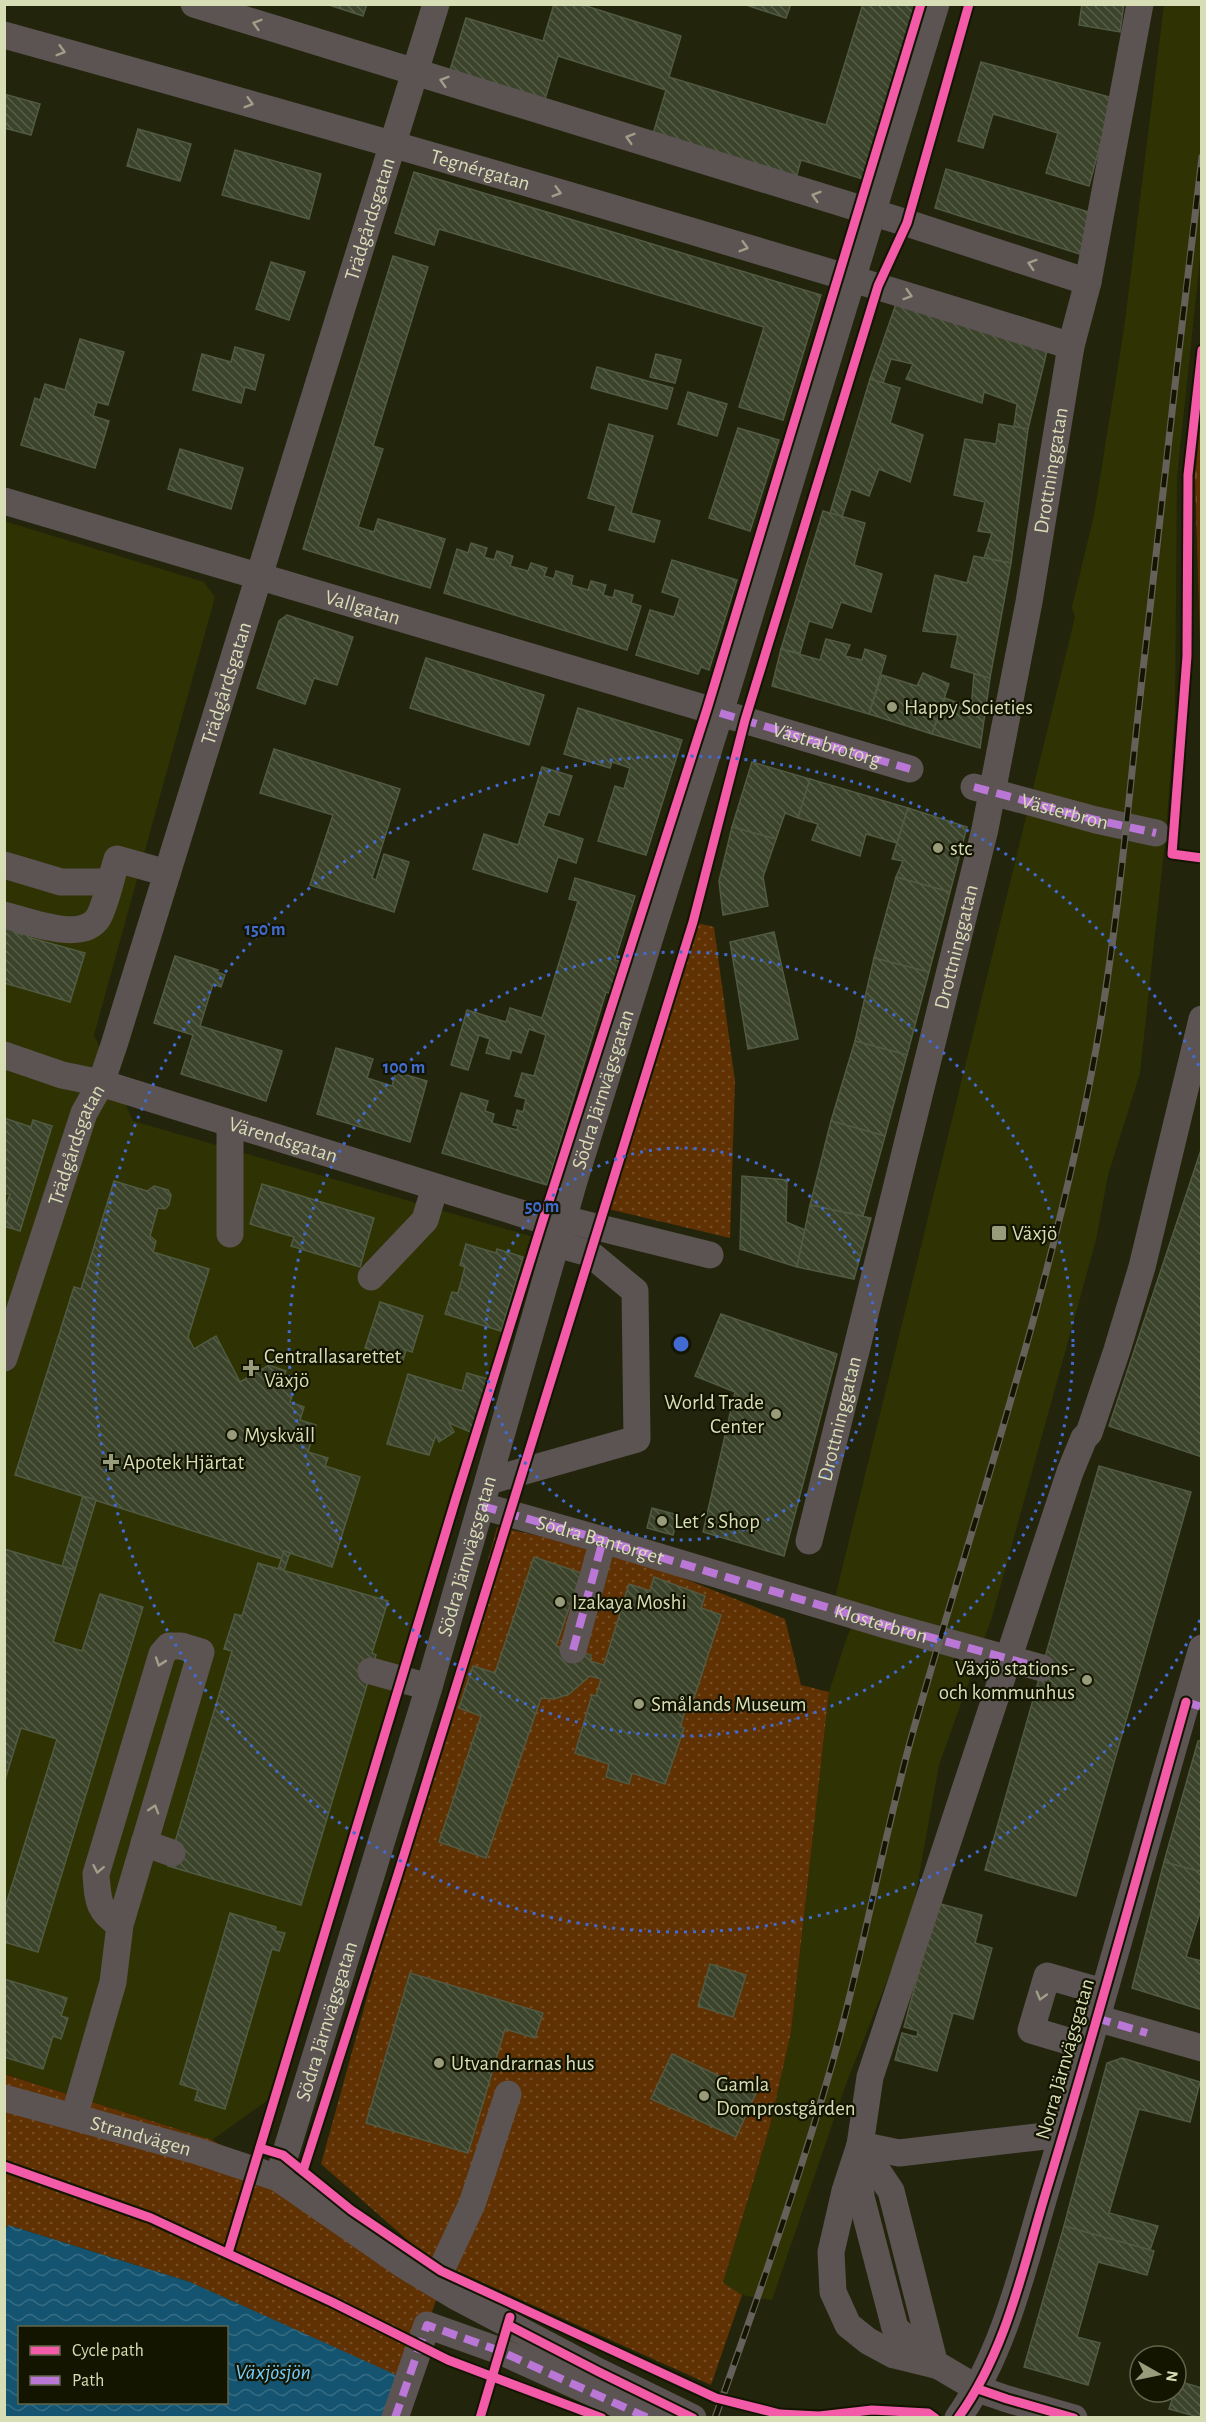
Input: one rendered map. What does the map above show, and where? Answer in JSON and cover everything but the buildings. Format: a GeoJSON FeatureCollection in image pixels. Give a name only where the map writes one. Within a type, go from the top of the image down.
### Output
{"type":"FeatureCollection","features":[{"type":"Feature","properties":{"kind":"street"},"geometry":{"type":"LineString","coordinates":[[194,4],[1088,282]]}},
{"type":"Feature","properties":{"kind":"street","name":"Trädgårdsgatan"},"geometry":{"type":"LineString","coordinates":[[4,1358],[13,1301],[84,1113],[101,1083],[436,4]]}},
{"type":"Feature","properties":{"kind":"street","name":"Södra Järnvägsgatan"},"geometry":{"type":"LineString","coordinates":[[278,2178],[429,1687],[560,1230],[732,716],[852,279],[936,4]]}},
{"type":"Feature","properties":{"kind":"street","name":"Drottninggatan"},"geometry":{"type":"LineString","coordinates":[[809,1541],[858,1311],[985,829],[1029,602],[1071,346],[1088,282],[1140,4]]}},
{"type":"Feature","properties":{"kind":"street","name":"Tegnérgatan"},"geometry":{"type":"LineString","coordinates":[[4,35],[394,143],[852,279]]}},
{"type":"Feature","properties":{"kind":"street"},"geometry":{"type":"LineString","coordinates":[[852,279],[1071,346]]}},
{"type":"Feature","properties":{"kind":"street","name":"Vallgatan"},"geometry":{"type":"LineString","coordinates":[[4,501],[732,716]]}},
{"type":"Feature","properties":{"kind":"street","name":"Västrabrotorg"},"geometry":{"type":"LineString","coordinates":[[732,716],[910,769]]}},
{"type":"Feature","properties":{"kind":"street","name":"Västerbron"},"geometry":{"type":"LineString","coordinates":[[974,787],[1096,820],[1156,833]]}},
{"type":"Feature","properties":{"kind":"street"},"geometry":{"type":"LineString","coordinates":[[4,915],[69,931],[84,929],[98,919],[117,859],[167,873]]}},
{"type":"Feature","properties":{"kind":"street"},"geometry":{"type":"LineString","coordinates":[[4,865],[61,882],[109,882]]}},
{"type":"Feature","properties":{"kind":"street"},"geometry":{"type":"LineString","coordinates":[[1074,2418],[978,2389],[934,2365],[894,2328],[861,2197],[860,2145],[870,2077],[1070,1472],[1084,1438],[1089,1433],[1117,1350],[1142,1267],[1202,1019]]}},
{"type":"Feature","properties":{"kind":"street","name":"Värendsgatan"},"geometry":{"type":"LineString","coordinates":[[4,1055],[63,1075],[101,1083],[435,1187],[560,1230]]}},
{"type":"Feature","properties":{"kind":"street"},"geometry":{"type":"LineString","coordinates":[[230,1125],[230,1234]]}},
{"type":"Feature","properties":{"kind":"street"},"geometry":{"type":"LineString","coordinates":[[371,1277],[424,1220],[435,1187]]}},
{"type":"Feature","properties":{"kind":"street"},"geometry":{"type":"LineString","coordinates":[[560,1230],[710,1256]]}},
{"type":"Feature","properties":{"kind":"street"},"geometry":{"type":"LineString","coordinates":[[486,1494],[637,1439],[635,1291],[560,1230]]}},
{"type":"Feature","properties":{"kind":"street","name":"Södra Bantorget"},"geometry":{"type":"LineString","coordinates":[[486,1494],[603,1540],[719,1574]]}},
{"type":"Feature","properties":{"kind":"street"},"geometry":{"type":"LineString","coordinates":[[573,1650],[603,1540]]}},
{"type":"Feature","properties":{"kind":"street","name":"Klosterbron"},"geometry":{"type":"LineString","coordinates":[[719,1574],[886,1625],[1042,1668]]}},
{"type":"Feature","properties":{"kind":"street"},"geometry":{"type":"LineString","coordinates":[[74,2117],[112,1982],[120,1925],[201,1652],[181,1646],[169,1646],[162,1654],[96,1874],[98,1896],[104,1915],[120,1925]]}},
{"type":"Feature","properties":{"kind":"street","name":"Norra Järnvägsgatan"},"geometry":{"type":"LineString","coordinates":[[958,2418],[978,2389],[998,2347],[1063,2134],[1106,1981],[1194,1705],[1202,1648]]}},
{"type":"Feature","properties":{"kind":"street"},"geometry":{"type":"LineString","coordinates":[[371,1671],[429,1687]]}},
{"type":"Feature","properties":{"kind":"street"},"geometry":{"type":"LineString","coordinates":[[144,1844],[172,1853]]}},
{"type":"Feature","properties":{"kind":"street"},"geometry":{"type":"LineString","coordinates":[[1085,2056],[1031,2030],[1034,2019],[1047,1976],[1106,1981]]}},
{"type":"Feature","properties":{"kind":"street"},"geometry":{"type":"LineString","coordinates":[[1096,2018],[1202,2048]]}},
{"type":"Feature","properties":{"kind":"street"},"geometry":{"type":"LineString","coordinates":[[435,2283],[472,2204],[508,2094]]}},
{"type":"Feature","properties":{"kind":"street","name":"Strandvägen"},"geometry":{"type":"LineString","coordinates":[[4,2098],[197,2151],[278,2178],[402,2264],[455,2296],[599,2372],[693,2418]]}},
{"type":"Feature","properties":{"kind":"street"},"geometry":{"type":"LineString","coordinates":[[860,2145],[899,2153],[1063,2134]]}},
{"type":"Feature","properties":{"kind":"street"},"geometry":{"type":"LineString","coordinates":[[860,2145],[845,2190],[831,2252],[833,2292],[848,2325],[868,2341],[894,2355],[934,2365]]}},
{"type":"Feature","properties":{"kind":"street"},"geometry":{"type":"LineString","coordinates":[[395,2418],[427,2325],[500,2350],[648,2418]]}},
{"type":"Feature","properties":{"kind":"street"},"geometry":{"type":"LineString","coordinates":[[978,2389],[986,2403],[982,2418]]}},
{"type":"Feature","properties":{"kind":"shaded area"},"geometry":{"type":"Polygon","coordinates":[[[1164,5],[1201,5],[1202,240],[1177,477],[1175,713],[1166,833],[1140,1073],[1108,1175],[1096,1240],[992,1617],[939,1765],[911,1920],[846,2084],[772,2300],[742,2295],[723,2284],[770,2126],[791,2032],[829,1692],[847,1637],[856,1619],[831,1614],[1075,617],[1072,607],[1094,515],[1124,329],[1164,5]]]}},
{"type":"Feature","properties":{"kind":"shaded area","name":"Centrallasarettet Växjö"},"geometry":{"type":"Polygon","coordinates":[[[4,521],[204,582],[215,597],[94,1035],[133,1121],[537,1238],[268,2100],[212,2140],[5,2074],[4,521]]]}},
{"type":"Feature","properties":{"kind":"green space"},"geometry":{"type":"Polygon","coordinates":[[[1202,415],[1201,673],[1195,477],[1202,415]]]}},
{"type":"Feature","properties":{"kind":"green space"},"geometry":{"type":"Polygon","coordinates":[[[693,922],[714,927],[735,1081],[730,1238],[604,1208],[693,922]]]}},
{"type":"Feature","properties":{"kind":"green space"},"geometry":{"type":"Polygon","coordinates":[[[497,1527],[719,1574],[673,1574],[785,1619],[801,1685],[829,1692],[791,2032],[770,2126],[723,2283],[742,2295],[711,2385],[428,2258],[321,2164],[497,1527]]]}},
{"type":"Feature","properties":{"kind":"green space"},"geometry":{"type":"Polygon","coordinates":[[[4,2074],[212,2140],[277,2178],[438,2295],[407,2381],[190,2282],[15,2227],[5,2227],[4,2074]]]}},
{"type":"Feature","properties":{"kind":"water","name":"Växjösjön"},"geometry":{"type":"Polygon","coordinates":[[[8,2225],[190,2282],[394,2374],[403,2382],[393,2417],[5,2417],[4,2227],[7,2228],[8,2225]]]}},
{"type":"Feature","properties":{"kind":"railway"},"geometry":{"type":"LineString","coordinates":[[715,2418],[777,2242],[832,2064],[912,1735],[1013,1394],[1059,1222],[1079,1136],[1096,1049],[1118,897],[1202,157]]}},
{"type":"Feature","properties":{"kind":"marked path"},"geometry":{"type":"LineString","coordinates":[[720,713],[910,769]]}},
{"type":"Feature","properties":{"kind":"marked path"},"geometry":{"type":"LineString","coordinates":[[974,787],[1096,820],[1156,833]]}},
{"type":"Feature","properties":{"kind":"marked path"},"geometry":{"type":"LineString","coordinates":[[482,1506],[886,1625],[1042,1668]]}},
{"type":"Feature","properties":{"kind":"marked path"},"geometry":{"type":"LineString","coordinates":[[573,1650],[603,1540]]}},
{"type":"Feature","properties":{"kind":"marked path"},"geometry":{"type":"LineString","coordinates":[[1186,1702],[1202,1707]]}},
{"type":"Feature","properties":{"kind":"marked path"},"geometry":{"type":"LineString","coordinates":[[1096,2018],[1147,2033]]}},
{"type":"Feature","properties":{"kind":"marked path"},"geometry":{"type":"LineString","coordinates":[[395,2418],[427,2325],[500,2351],[648,2418]]}},
{"type":"Feature","properties":{"kind":"cycle path"},"geometry":{"type":"LineString","coordinates":[[228,2253],[456,1498],[707,709],[921,4]]}},
{"type":"Feature","properties":{"kind":"cycle path"},"geometry":{"type":"LineString","coordinates":[[303,2171],[398,1874],[693,922],[745,720],[878,286],[907,223],[969,4]]}},
{"type":"Feature","properties":{"kind":"cycle path"},"geometry":{"type":"LineString","coordinates":[[1202,350],[1188,475],[1187,656],[1172,854],[1202,858]]}},
{"type":"Feature","properties":{"kind":"cycle path"},"geometry":{"type":"LineString","coordinates":[[958,2418],[990,2363],[1013,2304],[1102,2002],[1186,1702]]}},
{"type":"Feature","properties":{"kind":"cycle path"},"geometry":{"type":"LineString","coordinates":[[260,2148],[283,2155],[351,2210],[441,2271],[716,2398],[780,2414],[819,2416],[872,2410],[928,2413],[935,2418]]}},
{"type":"Feature","properties":{"kind":"cycle path"},"geometry":{"type":"LineString","coordinates":[[4,2166],[151,2218],[332,2302],[448,2360],[602,2418]]}},
{"type":"Feature","properties":{"kind":"cycle path"},"geometry":{"type":"LineString","coordinates":[[480,2418],[510,2317]]}},
{"type":"Feature","properties":{"kind":"cycle path"},"geometry":{"type":"LineString","coordinates":[[508,2325],[693,2418]]}},
{"type":"Feature","properties":{"kind":"cycle path"},"geometry":{"type":"LineString","coordinates":[[978,2389],[1074,2418]]}},
{"type":"Feature","properties":{"kind":"place","name":"Happy Societies"},"geometry":{"type":"Point","coordinates":[892,707]}},
{"type":"Feature","properties":{"kind":"place","name":"stc"},"geometry":{"type":"Point","coordinates":[938,848]}},
{"type":"Feature","properties":{"kind":"place","name":"Växjö"},"geometry":{"type":"Point","coordinates":[999,1233]}},
{"type":"Feature","properties":{"kind":"place","name":"Centrallasarettet Växjö"},"geometry":{"type":"Point","coordinates":[251,1368]}},
{"type":"Feature","properties":{"kind":"place","name":"World Trade Center"},"geometry":{"type":"Point","coordinates":[776,1414]}},
{"type":"Feature","properties":{"kind":"place","name":"Myskväll"},"geometry":{"type":"Point","coordinates":[232,1435]}},
{"type":"Feature","properties":{"kind":"place","name":"Apotek Hjärtat"},"geometry":{"type":"Point","coordinates":[111,1462]}},
{"type":"Feature","properties":{"kind":"place","name":"Let´s Shop"},"geometry":{"type":"Point","coordinates":[662,1521]}},
{"type":"Feature","properties":{"kind":"place","name":"Izakaya Moshi"},"geometry":{"type":"Point","coordinates":[560,1602]}},
{"type":"Feature","properties":{"kind":"place","name":"Växjö stations- och kommunhus"},"geometry":{"type":"Point","coordinates":[1087,1680]}},
{"type":"Feature","properties":{"kind":"place","name":"Smålands Museum"},"geometry":{"type":"Point","coordinates":[639,1704]}},
{"type":"Feature","properties":{"kind":"place","name":"Utvandrarnas hus"},"geometry":{"type":"Point","coordinates":[439,2063]}},
{"type":"Feature","properties":{"kind":"place","name":"Gamla Domprostgården"},"geometry":{"type":"Point","coordinates":[704,2096]}}]}
